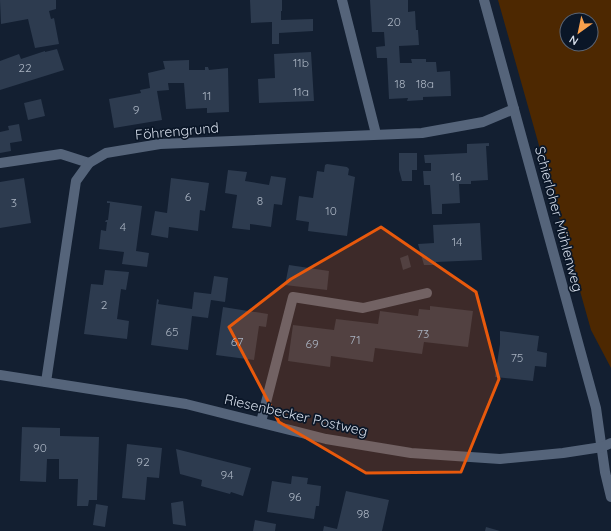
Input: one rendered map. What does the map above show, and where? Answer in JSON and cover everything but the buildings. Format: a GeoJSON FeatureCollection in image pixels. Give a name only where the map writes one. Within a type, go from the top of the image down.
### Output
{"type":"FeatureCollection","features":[{"type":"Feature","properties":{"kind":"street"},"geometry":{"type":"LineString","coordinates":[[342,0],[376,134]]}},
{"type":"Feature","properties":{"kind":"street","name":"Schierloher Mühlenweg"},"geometry":{"type":"LineString","coordinates":[[484,0],[606,445],[605,472],[611,497]]}},
{"type":"Feature","properties":{"kind":"street","name":"Föhrengrund"},"geometry":{"type":"LineString","coordinates":[[46,382],[76,181],[88,163],[106,153],[160,144],[422,133],[483,122],[514,109]]}},
{"type":"Feature","properties":{"kind":"street"},"geometry":{"type":"LineString","coordinates":[[0,163],[61,154],[88,163]]}},
{"type":"Feature","properties":{"kind":"street"},"geometry":{"type":"LineString","coordinates":[[261,422],[293,297],[363,308],[427,293]]}},
{"type":"Feature","properties":{"kind":"street","name":"Riesenbecker Postweg"},"geometry":{"type":"LineString","coordinates":[[0,375],[186,404],[326,438],[411,452],[500,459],[563,453],[606,445]]}},
{"type":"Feature","properties":{"kind":"highlighted area"},"geometry":{"type":"Polygon","coordinates":[[[381,227],[476,292],[499,379],[461,472],[366,473],[279,422],[229,327],[291,279],[381,227]]]}},
{"type":"Feature","properties":{"kind":"shaded area"},"geometry":{"type":"Polygon","coordinates":[[[498,0],[611,0],[611,368],[591,330],[498,0]]]}}]}
